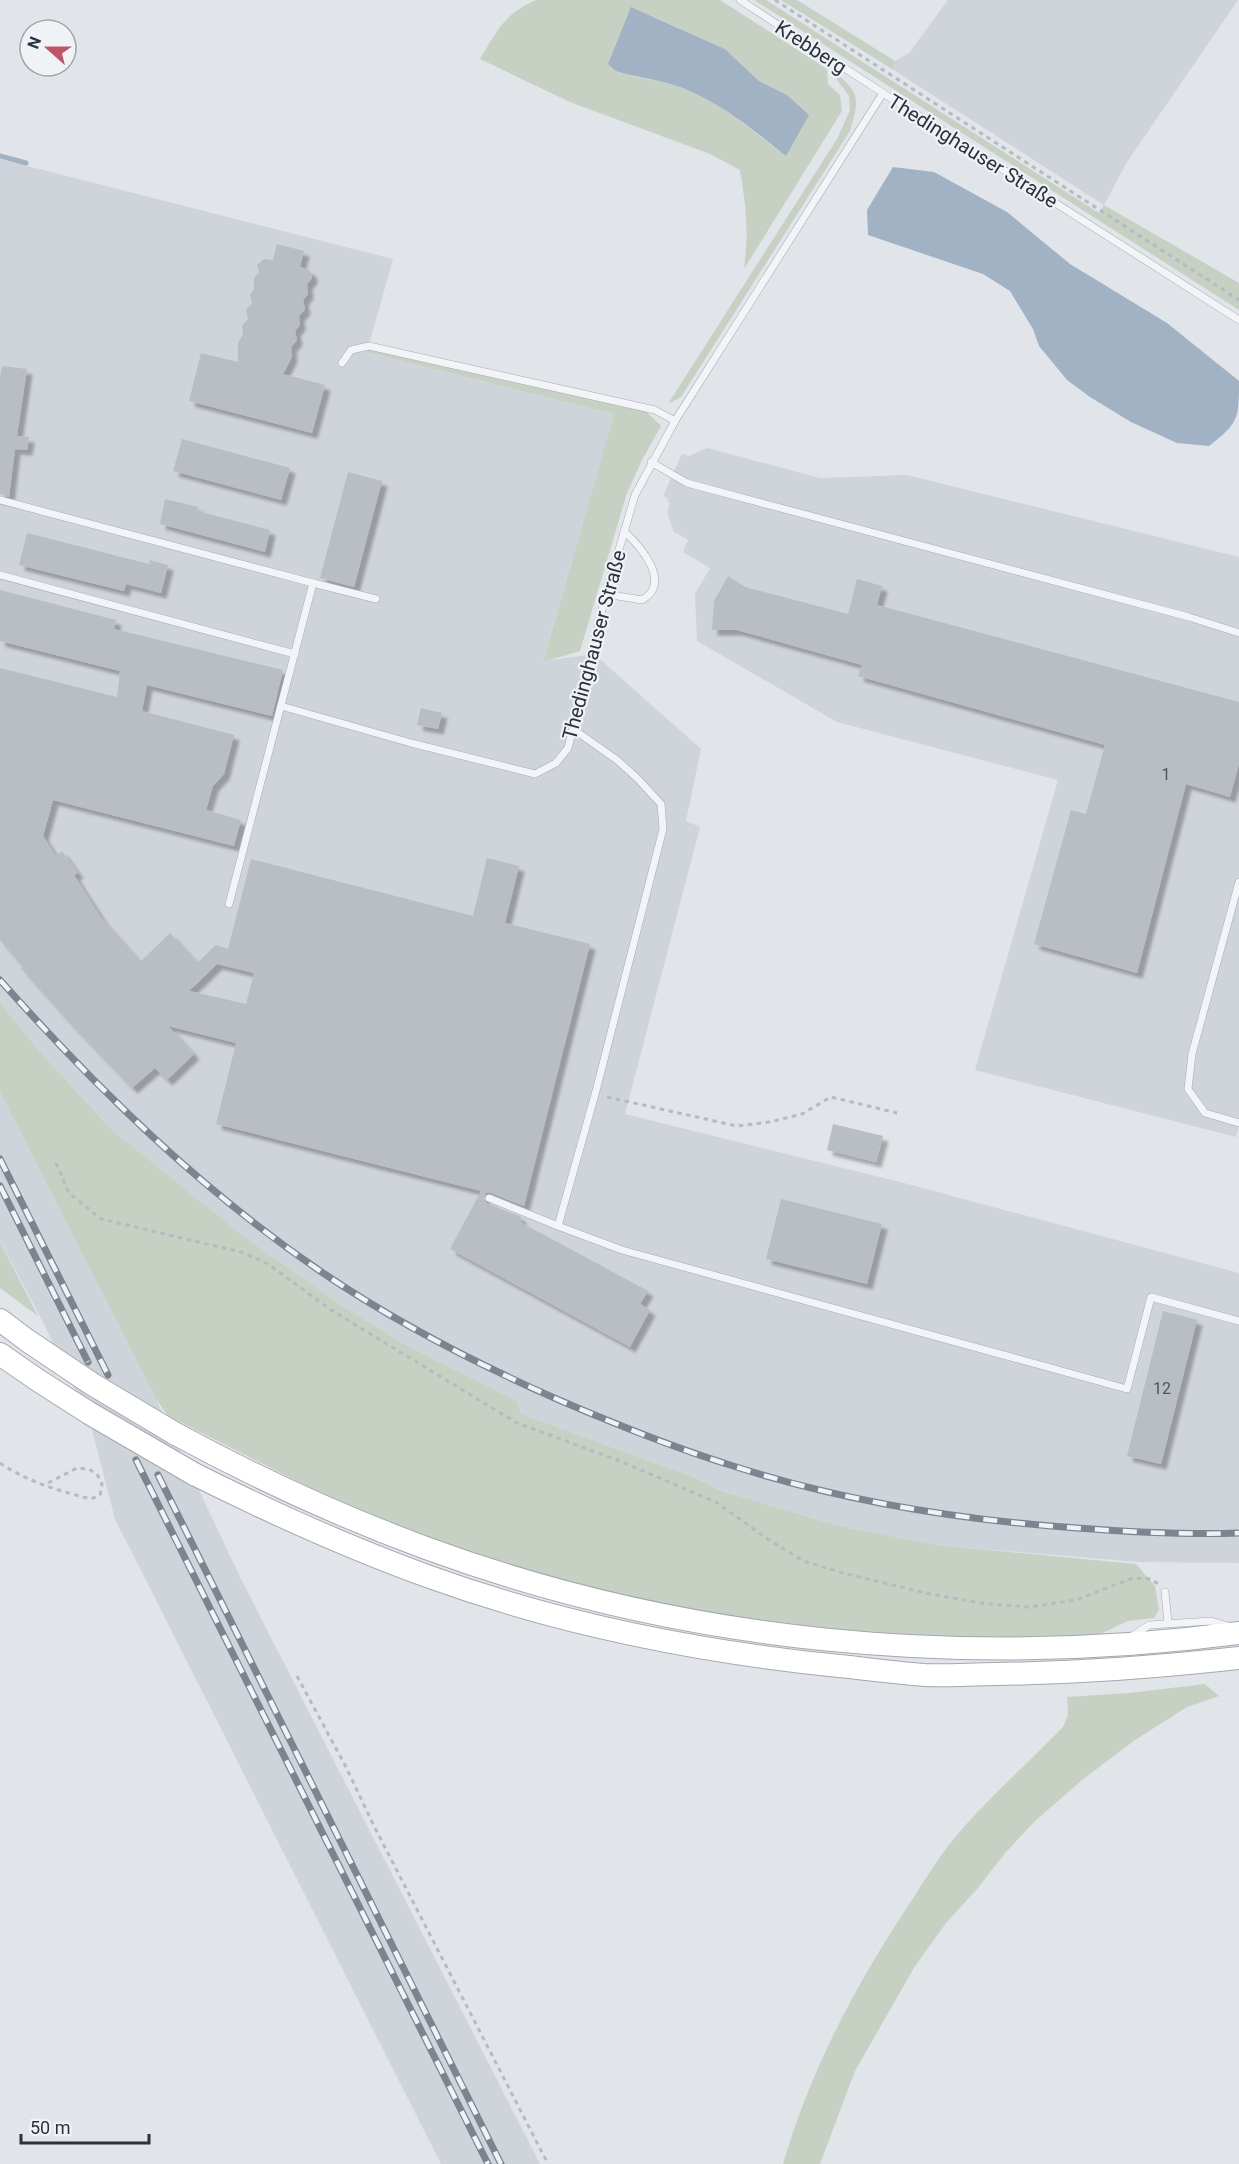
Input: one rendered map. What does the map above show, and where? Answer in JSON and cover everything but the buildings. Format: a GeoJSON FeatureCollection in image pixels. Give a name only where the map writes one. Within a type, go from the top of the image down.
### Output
{"type":"FeatureCollection","features":[{"type":"Feature","properties":{"kind":"main road"},"geometry":{"type":"LineString","coordinates":[[0,1320],[92,1384],[220,1458],[297,1495],[426,1548],[542,1585],[626,1607],[752,1630],[835,1641],[986,1650],[1115,1646],[1239,1631]]}},
{"type":"Feature","properties":{"kind":"main road"},"geometry":{"type":"LineString","coordinates":[[0,1354],[107,1424],[194,1474],[262,1508],[429,1577],[516,1605],[611,1629],[691,1646],[765,1658],[925,1675],[1106,1670],[1239,1658]]}},
{"type":"Feature","properties":{"kind":"lane","name":"Krebberg"},"geometry":{"type":"LineString","coordinates":[[740,0],[883,93]]}},
{"type":"Feature","properties":{"kind":"lane","name":"Thedinghauser Straße"},"geometry":{"type":"LineString","coordinates":[[281,706],[411,743],[535,774],[556,763],[568,748],[606,594],[634,495],[675,421],[883,93],[1239,320]]}},
{"type":"Feature","properties":{"kind":"lane"},"geometry":{"type":"LineString","coordinates":[[342,363],[351,350],[369,346],[655,410],[675,421]]}},
{"type":"Feature","properties":{"kind":"lane"},"geometry":{"type":"LineString","coordinates":[[651,462],[687,483],[1178,614],[1239,633]]}},
{"type":"Feature","properties":{"kind":"lane"},"geometry":{"type":"LineString","coordinates":[[0,500],[376,599]]}},
{"type":"Feature","properties":{"kind":"lane"},"geometry":{"type":"LineString","coordinates":[[606,594],[642,600],[652,592],[655,585],[648,557],[624,531]]}},
{"type":"Feature","properties":{"kind":"lane"},"geometry":{"type":"LineString","coordinates":[[0,575],[295,654]]}},
{"type":"Feature","properties":{"kind":"lane"},"geometry":{"type":"LineString","coordinates":[[230,904],[313,583]]}},
{"type":"Feature","properties":{"kind":"lane"},"geometry":{"type":"LineString","coordinates":[[558,1226],[595,1094],[663,829],[661,804],[617,760],[573,729]]}},
{"type":"Feature","properties":{"kind":"lane"},"geometry":{"type":"LineString","coordinates":[[1239,882],[1192,1054],[1188,1089],[1205,1113],[1239,1123]]}},
{"type":"Feature","properties":{"kind":"lane"},"geometry":{"type":"LineString","coordinates":[[489,1198],[622,1250],[1127,1389],[1150,1297],[1239,1321]]}},
{"type":"Feature","properties":{"kind":"lane"},"geometry":{"type":"LineString","coordinates":[[1165,1592],[1168,1623]]}},
{"type":"Feature","properties":{"kind":"lane"},"geometry":{"type":"LineString","coordinates":[[1115,1646],[1149,1625],[1211,1621],[1239,1631]]}},
{"type":"Feature","properties":{"kind":"path"},"geometry":{"type":"LineString","coordinates":[[775,0],[1239,300]]}},
{"type":"Feature","properties":{"kind":"path"},"geometry":{"type":"LineString","coordinates":[[595,1094],[737,1126],[770,1122],[802,1114],[831,1097],[897,1113]]}},
{"type":"Feature","properties":{"kind":"path"},"geometry":{"type":"LineString","coordinates":[[56,1163],[69,1193],[101,1219],[241,1252],[268,1264],[331,1310],[517,1423],[617,1460],[716,1502],[803,1561],[930,1594],[987,1604],[1029,1606],[1076,1600],[1133,1578],[1151,1579],[1165,1592]]}},
{"type":"Feature","properties":{"kind":"path"},"geometry":{"type":"LineString","coordinates":[[0,1463],[16,1474],[59,1491],[91,1499],[100,1495],[102,1485],[97,1474],[89,1469],[77,1468],[44,1485]]}},
{"type":"Feature","properties":{"kind":"path"},"geometry":{"type":"LineString","coordinates":[[297,1676],[346,1767],[548,2164]]}},
{"type":"Feature","properties":{"kind":"shaded area"},"geometry":{"type":"Polygon","coordinates":[[[948,0],[1238,0],[1127,162],[1104,205],[892,69],[895,61],[909,53],[948,0]]]}},
{"type":"Feature","properties":{"kind":"shaded area"},"geometry":{"type":"Polygon","coordinates":[[[0,159],[393,259],[367,352],[614,414],[543,661],[594,654],[701,749],[686,821],[700,827],[625,1114],[904,1183],[1239,1273],[1239,1563],[1138,1562],[936,1545],[835,1525],[722,1491],[696,1478],[521,1414],[517,1401],[400,1342],[338,1303],[246,1238],[111,1129],[41,1053],[0,1003],[0,159]]]}},
{"type":"Feature","properties":{"kind":"shaded area"},"geometry":{"type":"Polygon","coordinates":[[[707,448],[820,478],[907,475],[1239,557],[1239,1125],[1236,1137],[975,1070],[1058,780],[837,722],[697,641],[695,594],[710,568],[683,552],[688,540],[674,532],[667,512],[670,504],[663,496],[682,454],[689,456],[707,448]]]}},
{"type":"Feature","properties":{"kind":"shaded area"},"geometry":{"type":"Polygon","coordinates":[[[0,1092],[156,1399],[240,1577],[540,2164],[441,2164],[115,1519],[90,1422],[42,1320],[0,1241],[0,1092]]]}},
{"type":"Feature","properties":{"kind":"green space"},"geometry":{"type":"Polygon","coordinates":[[[536,0],[720,0],[827,69],[828,84],[840,95],[842,111],[744,269],[746,219],[740,170],[710,154],[570,102],[480,59],[502,24],[525,5],[536,0]],[[650,15],[633,76],[676,86],[711,101],[787,156],[787,95],[759,81],[725,49],[650,15]]]}},
{"type":"Feature","properties":{"kind":"green space"},"geometry":{"type":"Polygon","coordinates":[[[754,0],[766,0],[1099,213],[1104,205],[1239,283],[1239,310],[754,0]]]}},
{"type":"Feature","properties":{"kind":"green space"},"geometry":{"type":"Polygon","coordinates":[[[781,0],[797,0],[895,61],[892,69],[781,0]]]}},
{"type":"Feature","properties":{"kind":"green space"},"geometry":{"type":"Polygon","coordinates":[[[837,74],[851,88],[856,100],[850,131],[681,397],[668,404],[837,139],[850,110],[849,96],[837,80],[837,74]]]}},
{"type":"Feature","properties":{"kind":"green space"},"geometry":{"type":"Polygon","coordinates":[[[369,346],[522,380],[647,412],[661,426],[627,493],[580,651],[543,662],[614,414],[367,352],[369,346]]]}},
{"type":"Feature","properties":{"kind":"green space"},"geometry":{"type":"Polygon","coordinates":[[[0,1003],[41,1053],[111,1129],[246,1238],[338,1303],[400,1342],[517,1401],[521,1414],[696,1478],[722,1491],[835,1525],[936,1545],[1136,1564],[1155,1586],[1159,1610],[1154,1618],[1128,1621],[1100,1634],[1040,1644],[926,1641],[696,1613],[529,1572],[443,1543],[338,1502],[168,1416],[156,1399],[0,1092],[0,1003]]]}},
{"type":"Feature","properties":{"kind":"green space"},"geometry":{"type":"Polygon","coordinates":[[[0,1242],[38,1316],[0,1288],[0,1242]]]}},
{"type":"Feature","properties":{"kind":"green space"},"geometry":{"type":"Polygon","coordinates":[[[1205,1684],[1219,1696],[1187,1707],[1135,1740],[1082,1780],[1035,1821],[1006,1852],[946,1923],[915,1966],[855,2071],[820,2164],[783,2164],[820,2063],[870,1967],[955,1837],[1063,1727],[1068,1715],[1067,1697],[1129,1693],[1205,1684]]]}},
{"type":"Feature","properties":{"kind":"water"},"geometry":{"type":"Polygon","coordinates":[[[631,7],[725,49],[759,81],[787,95],[809,115],[786,156],[738,119],[699,95],[668,83],[616,71],[608,64],[631,7]]]}},
{"type":"Feature","properties":{"kind":"water"},"geometry":{"type":"Polygon","coordinates":[[[893,167],[934,172],[1007,212],[1070,264],[1167,323],[1239,381],[1239,404],[1232,425],[1209,446],[1177,443],[1131,422],[1067,380],[1039,346],[1033,329],[1010,291],[983,274],[868,235],[867,210],[893,167]]]}},
{"type":"Feature","properties":{"kind":"waterway"},"geometry":{"type":"LineString","coordinates":[[0,156],[26,163]]}},
{"type":"Feature","properties":{"kind":"railway"},"geometry":{"type":"LineString","coordinates":[[0,980],[74,1060],[152,1137],[235,1208],[278,1241],[323,1273],[409,1326],[498,1372],[559,1400],[708,1458],[772,1478],[858,1499],[945,1514],[1033,1524],[1158,1533],[1239,1533]]}},
{"type":"Feature","properties":{"kind":"railway"},"geometry":{"type":"LineString","coordinates":[[0,1159],[108,1375]]}},
{"type":"Feature","properties":{"kind":"railway"},"geometry":{"type":"LineString","coordinates":[[0,1186],[88,1362]]}},
{"type":"Feature","properties":{"kind":"railway"},"geometry":{"type":"LineString","coordinates":[[136,1460],[488,2164]]}},
{"type":"Feature","properties":{"kind":"railway"},"geometry":{"type":"LineString","coordinates":[[158,1475],[501,2164]]}}]}
